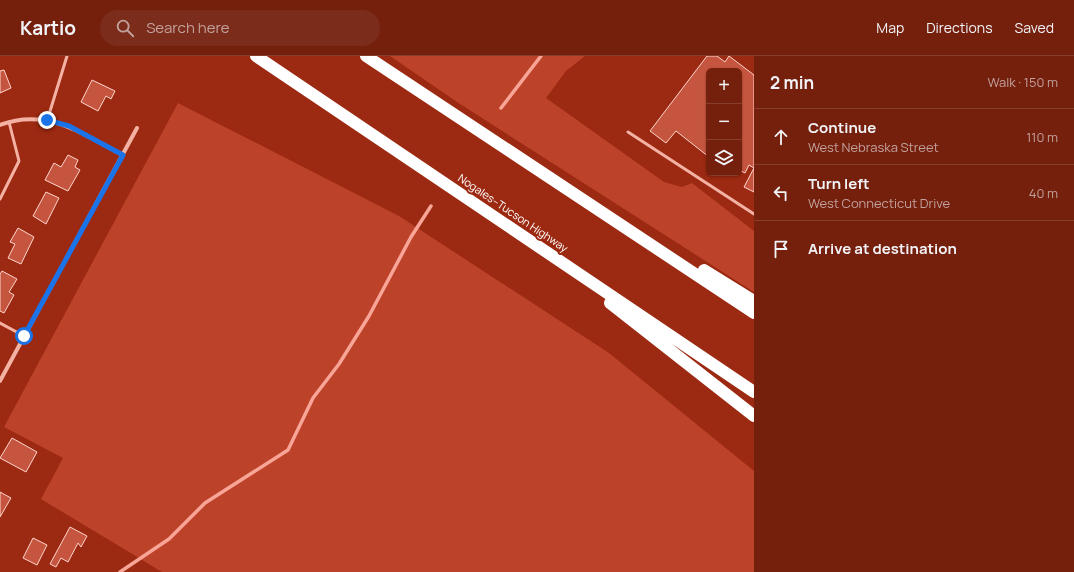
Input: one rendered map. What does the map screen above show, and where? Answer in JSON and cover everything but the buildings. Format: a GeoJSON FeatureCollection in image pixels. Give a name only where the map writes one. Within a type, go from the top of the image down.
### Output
{"type":"FeatureCollection","features":[{"type":"Feature","properties":{"kind":"highway","name":"Nogales–Tucson Highway"},"geometry":{"type":"LineString","coordinates":[[256,56],[754,392]]}},
{"type":"Feature","properties":{"kind":"highway"},"geometry":{"type":"LineString","coordinates":[[366,56],[754,313]]}},
{"type":"Feature","properties":{"kind":"highway"},"geometry":{"type":"LineString","coordinates":[[510,151],[754,301]]}},
{"type":"Feature","properties":{"kind":"highway"},"geometry":{"type":"LineString","coordinates":[[524,236],[754,416]]}},
{"type":"Feature","properties":{"kind":"street"},"geometry":{"type":"LineString","coordinates":[[0,125],[18,119],[38,118],[47,120],[69,126],[123,155]]}},
{"type":"Feature","properties":{"kind":"street"},"geometry":{"type":"LineString","coordinates":[[0,381],[137,128]]}},
{"type":"Feature","properties":{"kind":"lane"},"geometry":{"type":"LineString","coordinates":[[47,120],[67,56]]}},
{"type":"Feature","properties":{"kind":"lane"},"geometry":{"type":"LineString","coordinates":[[0,200],[19,161],[9,122]]}},
{"type":"Feature","properties":{"kind":"lane"},"geometry":{"type":"LineString","coordinates":[[628,132],[754,214]]}},
{"type":"Feature","properties":{"kind":"lane"},"geometry":{"type":"LineString","coordinates":[[0,323],[24,336]]}},
{"type":"Feature","properties":{"kind":"shaded area"},"geometry":{"type":"Polygon","coordinates":[[[390,56],[585,56],[566,71],[546,98],[664,182],[682,187],[692,183],[754,231],[754,292],[457,102],[390,56]]]}},
{"type":"Feature","properties":{"kind":"shaded area"},"geometry":{"type":"Polygon","coordinates":[[[178,103],[399,216],[609,353],[754,471],[754,572],[162,572],[41,499],[63,458],[4,427],[178,103]]]}},
{"type":"Feature","properties":{"kind":"waterway"},"geometry":{"type":"LineString","coordinates":[[501,108],[541,56]]}},
{"type":"Feature","properties":{"kind":"waterway"},"geometry":{"type":"LineString","coordinates":[[120,572],[169,539],[205,503],[288,450],[313,398],[339,364],[369,316],[411,237],[431,206]]}},
{"type":"Feature","properties":{"kind":"route"},"geometry":{"type":"LineString","coordinates":[[24,336],[123,155],[69,126],[47,120]]}}]}
